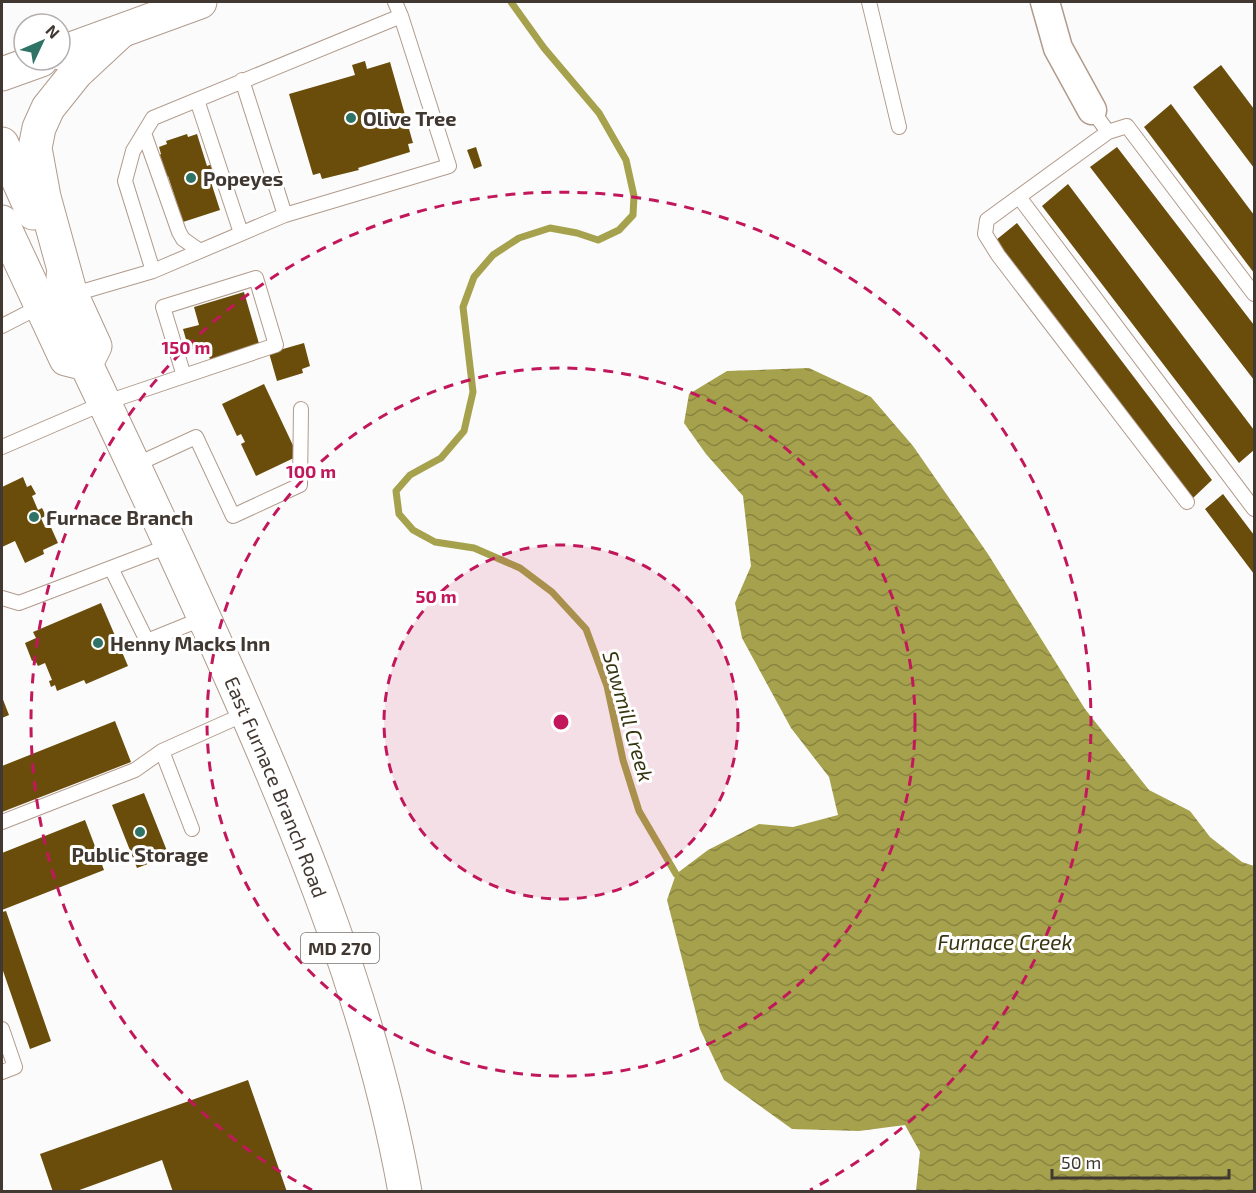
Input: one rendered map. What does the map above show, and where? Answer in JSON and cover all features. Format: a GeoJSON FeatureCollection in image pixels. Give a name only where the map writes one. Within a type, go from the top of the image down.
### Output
{"type":"FeatureCollection","features":[{"type":"Feature","properties":{"kind":"main road"},"geometry":{"type":"LineString","coordinates":[[72,49],[200,2]]}},
{"type":"Feature","properties":{"kind":"main road"},"geometry":{"type":"LineString","coordinates":[[71,295],[44,197],[34,148],[39,128],[48,108],[76,73],[119,33]]}},
{"type":"Feature","properties":{"kind":"main road"},"geometry":{"type":"LineString","coordinates":[[2,144],[95,346],[86,364],[66,359],[5,236]]}},
{"type":"Feature","properties":{"kind":"main road","name":"East Furnace Branch Road"},"geometry":{"type":"LineString","coordinates":[[86,364],[247,713],[305,851],[351,980],[386,1106],[405,1191]]}},
{"type":"Feature","properties":{"kind":"street"},"geometry":{"type":"LineString","coordinates":[[1045,2],[1058,48],[1100,121]]}},
{"type":"Feature","properties":{"kind":"lane"},"geometry":{"type":"LineString","coordinates":[[71,295],[153,271],[285,215],[448,166],[401,16],[394,2]]}},
{"type":"Feature","properties":{"kind":"lane"},"geometry":{"type":"LineString","coordinates":[[869,2],[899,127]]}},
{"type":"Feature","properties":{"kind":"lane"},"geometry":{"type":"LineString","coordinates":[[153,271],[125,181],[133,151],[153,118],[401,16]]}},
{"type":"Feature","properties":{"kind":"lane"},"geometry":{"type":"LineString","coordinates":[[242,80],[285,215]]}},
{"type":"Feature","properties":{"kind":"lane"},"geometry":{"type":"LineString","coordinates":[[197,100],[241,234]]}},
{"type":"Feature","properties":{"kind":"lane"},"geometry":{"type":"LineString","coordinates":[[1186,502],[999,255],[985,234],[987,220],[1019,196],[1100,121],[1127,126],[1254,294]]}},
{"type":"Feature","properties":{"kind":"lane"},"geometry":{"type":"LineString","coordinates":[[144,133],[179,232],[183,239],[200,251]]}},
{"type":"Feature","properties":{"kind":"lane"},"geometry":{"type":"LineString","coordinates":[[1019,196],[1254,509]]}},
{"type":"Feature","properties":{"kind":"lane"},"geometry":{"type":"LineString","coordinates":[[2,447],[104,403],[276,345],[256,278],[163,307],[184,376]]}},
{"type":"Feature","properties":{"kind":"lane"},"geometry":{"type":"LineString","coordinates":[[2,326],[41,306]]}},
{"type":"Feature","properties":{"kind":"lane"},"geometry":{"type":"LineString","coordinates":[[133,466],[196,437],[233,516],[300,485],[301,409]]}},
{"type":"Feature","properties":{"kind":"lane"},"geometry":{"type":"LineString","coordinates":[[2,598],[19,603],[171,545]]}},
{"type":"Feature","properties":{"kind":"lane"},"geometry":{"type":"LineString","coordinates":[[111,568],[147,641],[204,618]]}},
{"type":"Feature","properties":{"kind":"lane"},"geometry":{"type":"LineString","coordinates":[[2,822],[135,770],[162,751],[247,713]]}},
{"type":"Feature","properties":{"kind":"lane"},"geometry":{"type":"LineString","coordinates":[[162,751],[192,829]]}},
{"type":"Feature","properties":{"kind":"lane"},"geometry":{"type":"LineString","coordinates":[[2,1029],[15,1067],[2,1072]]}},
{"type":"Feature","properties":{"kind":"water","name":"Furnace Creek"},"geometry":{"type":"Polygon","coordinates":[[[809,368],[871,397],[913,446],[988,554],[1085,709],[1149,790],[1190,811],[1210,837],[1242,862],[1254,866],[1254,1191],[916,1191],[920,1152],[905,1125],[859,1131],[792,1129],[724,1080],[700,1029],[667,900],[676,874],[708,850],[759,824],[793,827],[838,815],[829,777],[791,728],[742,638],[735,603],[751,566],[743,496],[706,454],[684,423],[689,394],[727,371],[809,368]]]}},
{"type":"Feature","properties":{"kind":"building","name":"Olive Tree"},"geometry":{"type":"Polygon","coordinates":[[[365,61],[367,69],[390,62],[413,143],[408,144],[410,152],[358,168],[359,170],[322,179],[320,173],[313,175],[289,94],[355,75],[352,65],[365,61]]]}},
{"type":"Feature","properties":{"kind":"building"},"geometry":{"type":"Polygon","coordinates":[[[1221,65],[1254,109],[1254,168],[1193,87],[1221,65]]]}},
{"type":"Feature","properties":{"kind":"building"},"geometry":{"type":"Polygon","coordinates":[[[1171,104],[1254,215],[1254,273],[1144,127],[1171,104]]]}},
{"type":"Feature","properties":{"kind":"building","name":"Popeyes"},"geometry":{"type":"Polygon","coordinates":[[[187,134],[188,137],[197,134],[207,166],[212,164],[216,177],[210,179],[220,210],[183,222],[168,176],[165,177],[158,156],[161,154],[159,147],[167,144],[166,141],[187,134]]]}},
{"type":"Feature","properties":{"kind":"building"},"geometry":{"type":"Polygon","coordinates":[[[476,147],[482,166],[474,169],[467,150],[476,147]]]}},
{"type":"Feature","properties":{"kind":"building"},"geometry":{"type":"Polygon","coordinates":[[[1117,147],[1254,325],[1254,380],[1090,167],[1117,147]]]}},
{"type":"Feature","properties":{"kind":"building"},"geometry":{"type":"Polygon","coordinates":[[[1068,184],[1254,430],[1254,450],[1239,463],[1042,206],[1068,184]]]}},
{"type":"Feature","properties":{"kind":"building"},"geometry":{"type":"Polygon","coordinates":[[[1017,223],[1212,480],[1193,498],[996,240],[1017,223]]]}},
{"type":"Feature","properties":{"kind":"building"},"geometry":{"type":"Polygon","coordinates":[[[244,292],[260,347],[211,362],[205,345],[189,350],[183,329],[199,325],[194,307],[244,292]]]}},
{"type":"Feature","properties":{"kind":"building"},"geometry":{"type":"Polygon","coordinates":[[[304,343],[310,366],[302,369],[303,373],[277,381],[269,353],[304,343]]]}},
{"type":"Feature","properties":{"kind":"building"},"geometry":{"type":"Polygon","coordinates":[[[264,384],[298,456],[256,476],[241,444],[245,442],[241,434],[237,436],[222,404],[264,384]]]}},
{"type":"Feature","properties":{"kind":"building"},"geometry":{"type":"Polygon","coordinates":[[[23,477],[27,487],[31,485],[36,494],[32,496],[38,510],[42,508],[46,516],[41,518],[44,525],[49,523],[58,543],[43,550],[44,554],[25,563],[15,541],[2,547],[2,487],[23,477]]]}},
{"type":"Feature","properties":{"kind":"building"},"geometry":{"type":"Polygon","coordinates":[[[1223,494],[1254,535],[1254,574],[1205,509],[1223,494]]]}},
{"type":"Feature","properties":{"kind":"building"},"geometry":{"type":"Polygon","coordinates":[[[101,603],[128,666],[86,684],[84,680],[57,691],[55,685],[51,687],[49,681],[52,680],[45,663],[38,666],[35,660],[32,661],[25,643],[36,638],[33,632],[101,603]]]}},
{"type":"Feature","properties":{"kind":"building"},"geometry":{"type":"Polygon","coordinates":[[[2,697],[9,715],[2,718],[2,697]]]}},
{"type":"Feature","properties":{"kind":"building"},"geometry":{"type":"Polygon","coordinates":[[[115,721],[131,762],[2,812],[2,766],[115,721]]]}},
{"type":"Feature","properties":{"kind":"building"},"geometry":{"type":"Polygon","coordinates":[[[144,793],[169,856],[137,868],[112,805],[144,793]]]}},
{"type":"Feature","properties":{"kind":"building"},"geometry":{"type":"Polygon","coordinates":[[[85,820],[104,870],[2,910],[2,853],[85,820]]]}},
{"type":"Feature","properties":{"kind":"building"},"geometry":{"type":"Polygon","coordinates":[[[6,911],[51,1041],[30,1049],[2,968],[2,912],[6,911]]]}},
{"type":"Feature","properties":{"kind":"building"},"geometry":{"type":"Polygon","coordinates":[[[248,1080],[287,1192],[173,1192],[162,1160],[74,1192],[53,1192],[40,1154],[248,1080]]]}},
{"type":"Feature","properties":{"kind":"waterway","name":"Sawmill Creek"},"geometry":{"type":"LineString","coordinates":[[511,2],[544,48],[599,113],[626,160],[634,196],[633,215],[619,230],[598,240],[550,228],[519,238],[493,255],[474,277],[463,307],[473,392],[464,431],[441,458],[410,475],[396,491],[399,514],[413,530],[435,542],[474,548],[520,568],[552,592],[586,629],[607,686],[623,760],[639,811],[676,874]]}},
{"type":"Feature","properties":{"kind":"place","name":"Olive Tree"},"geometry":{"type":"Point","coordinates":[351,118]}},
{"type":"Feature","properties":{"kind":"place","name":"Popeyes"},"geometry":{"type":"Point","coordinates":[191,178]}},
{"type":"Feature","properties":{"kind":"place","name":"Furnace Branch"},"geometry":{"type":"Point","coordinates":[34,517]}},
{"type":"Feature","properties":{"kind":"place","name":"Henny Macks Inn"},"geometry":{"type":"Point","coordinates":[98,643]}},
{"type":"Feature","properties":{"kind":"place","name":"Public Storage"},"geometry":{"type":"Point","coordinates":[140,832]}}]}
